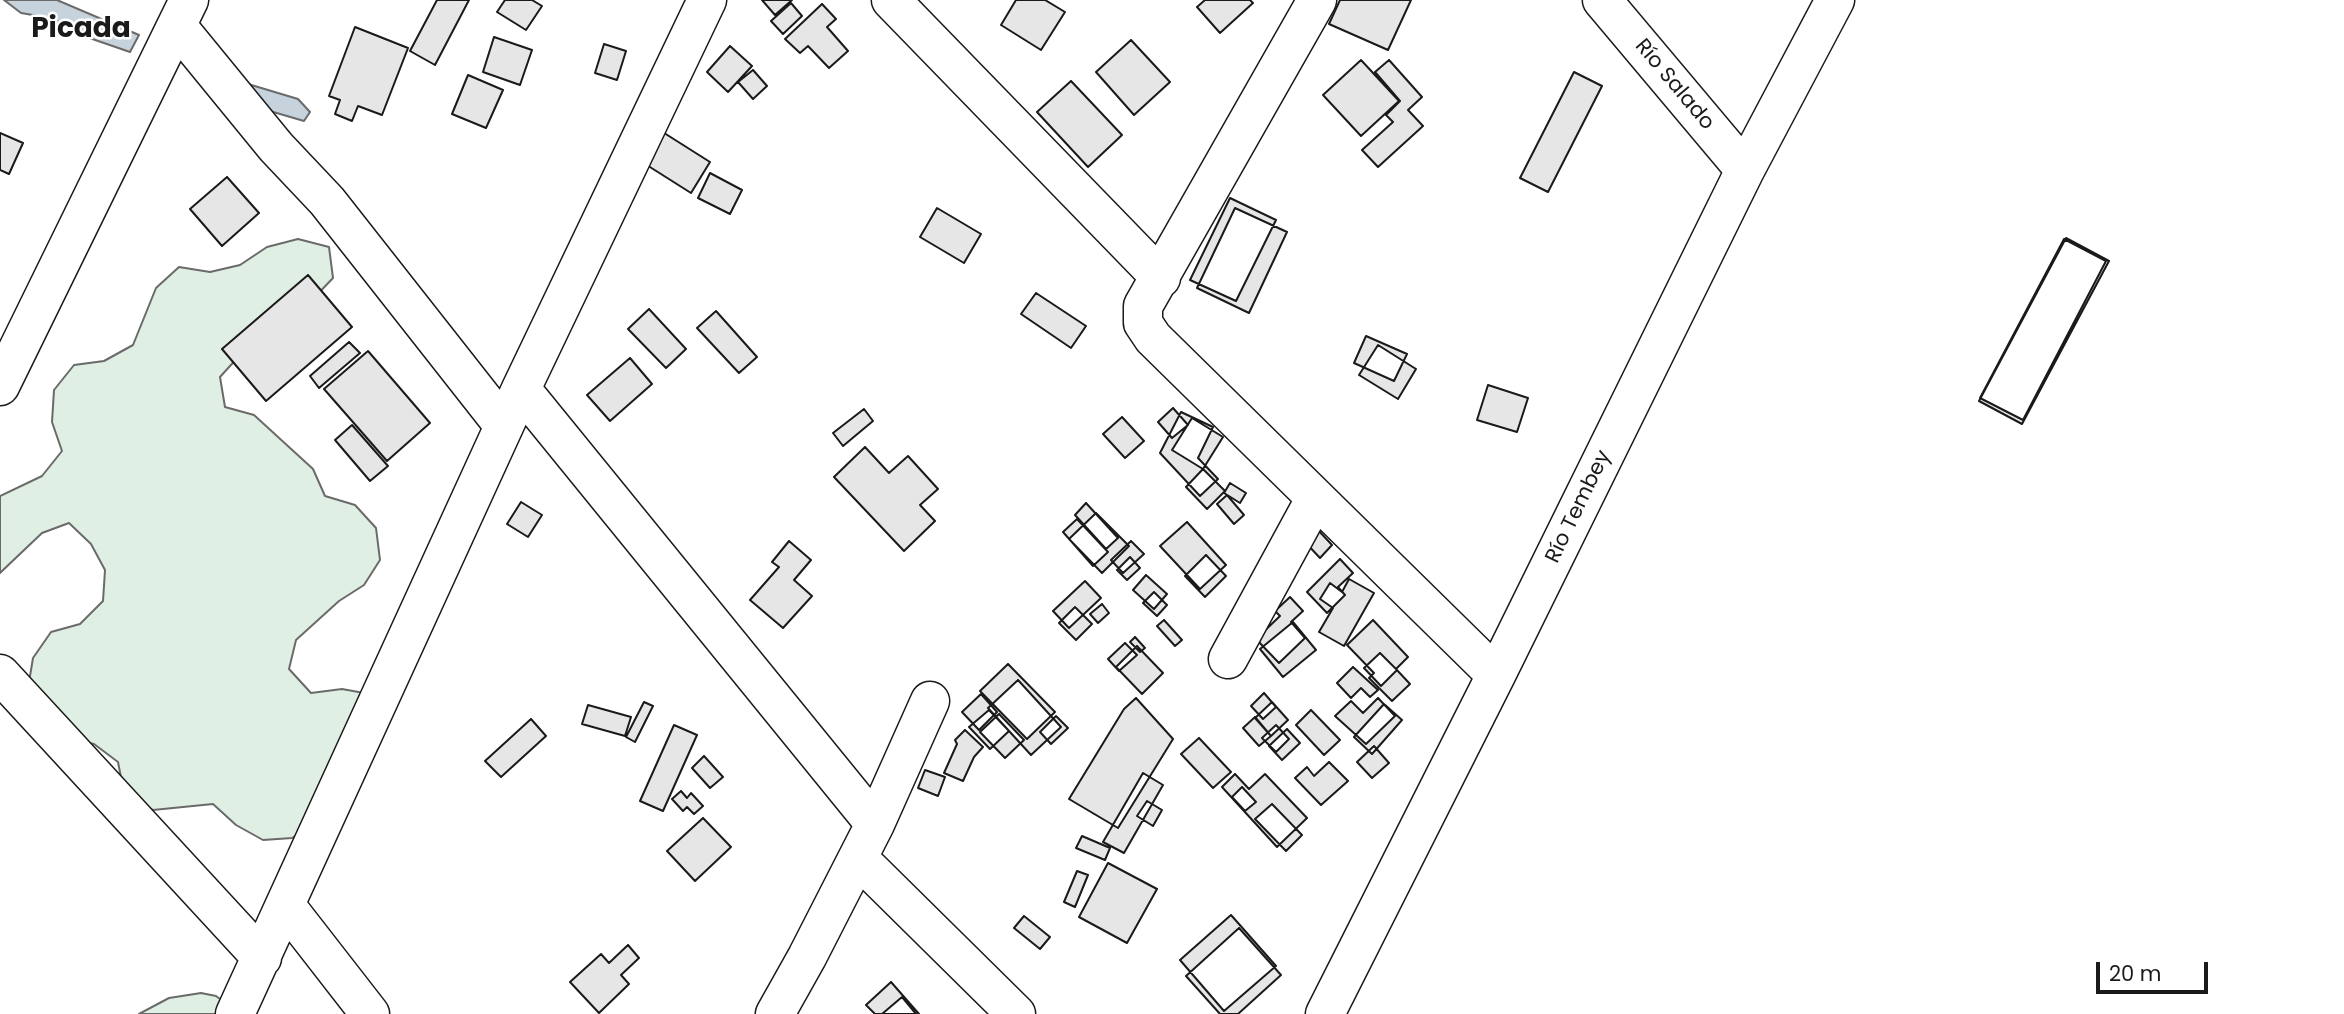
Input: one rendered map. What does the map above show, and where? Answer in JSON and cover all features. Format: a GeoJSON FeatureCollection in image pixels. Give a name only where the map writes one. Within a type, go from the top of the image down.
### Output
{"type":"FeatureCollection","features":[{"type":"Feature","properties":{"kind":"street"},"geometry":{"type":"LineString","coordinates":[[235,1014],[521,389],[708,0]]}},
{"type":"Feature","properties":{"kind":"street"},"geometry":{"type":"LineString","coordinates":[[891,0],[1161,278]]}},
{"type":"Feature","properties":{"kind":"street"},"geometry":{"type":"LineString","coordinates":[[1317,0],[1143,306],[1143,323],[1153,338],[1496,675]]}},
{"type":"Feature","properties":{"kind":"street","name":"Río Salado"},"geometry":{"type":"LineString","coordinates":[[1602,0],[1745,170]]}},
{"type":"Feature","properties":{"kind":"street","name":"Río Tembey"},"geometry":{"type":"LineString","coordinates":[[1325,1014],[1745,170],[1835,0]]}},
{"type":"Feature","properties":{"kind":"street"},"geometry":{"type":"LineString","coordinates":[[0,386],[183,13],[276,147],[327,201],[504,426]]}},
{"type":"Feature","properties":{"kind":"street"},"geometry":{"type":"LineString","coordinates":[[521,389],[875,824]]}},
{"type":"Feature","properties":{"kind":"street"},"geometry":{"type":"LineString","coordinates":[[1228,659],[1315,499]]}},
{"type":"Feature","properties":{"kind":"street"},"geometry":{"type":"LineString","coordinates":[[0,674],[262,958]]}},
{"type":"Feature","properties":{"kind":"street"},"geometry":{"type":"LineString","coordinates":[[775,1014],[875,824],[930,701]]}},
{"type":"Feature","properties":{"kind":"street"},"geometry":{"type":"LineString","coordinates":[[858,858],[1016,1014]]}},
{"type":"Feature","properties":{"kind":"street"},"geometry":{"type":"LineString","coordinates":[[286,906],[370,1014]]}},
{"type":"Feature","properties":{"kind":"green space"},"geometry":{"type":"Polygon","coordinates":[[[298,239],[329,247],[333,278],[312,300],[240,355],[220,377],[225,407],[254,415],[313,469],[325,496],[355,505],[376,528],[380,560],[364,585],[339,601],[296,640],[289,669],[311,693],[342,689],[375,695],[316,822],[292,838],[263,840],[236,825],[213,804],[153,810],[124,793],[118,762],[94,744],[65,738],[28,688],[33,658],[51,632],[80,624],[103,601],[105,570],[91,544],[69,523],[42,533],[0,573],[0,496],[42,476],[62,451],[52,422],[54,390],[74,365],[104,361],[133,345],[156,288],[179,267],[210,272],[240,265],[267,247],[298,239]]]}},
{"type":"Feature","properties":{"kind":"green space"},"geometry":{"type":"Polygon","coordinates":[[[201,993],[216,996],[228,1005],[232,1014],[139,1014],[169,998],[201,993]]]}},
{"type":"Feature","properties":{"kind":"shaded area"},"geometry":{"type":"Polygon","coordinates":[[[4,0],[57,0],[139,35],[130,52],[72,32],[66,25],[50,18],[21,13],[4,0]]]}},
{"type":"Feature","properties":{"kind":"shaded area"},"geometry":{"type":"Polygon","coordinates":[[[218,75],[298,99],[310,112],[304,121],[246,104],[218,75]]]}},
{"type":"Feature","properties":{"kind":"building"},"geometry":{"type":"Polygon","coordinates":[[[437,0],[469,0],[435,65],[410,51],[437,0]]]}},
{"type":"Feature","properties":{"kind":"building"},"geometry":{"type":"Polygon","coordinates":[[[505,0],[532,0],[542,6],[526,30],[497,12],[505,0]]]}},
{"type":"Feature","properties":{"kind":"building"},"geometry":{"type":"Polygon","coordinates":[[[762,0],[792,0],[775,15],[762,0]]]}},
{"type":"Feature","properties":{"kind":"building"},"geometry":{"type":"Polygon","coordinates":[[[1016,0],[1045,0],[1065,12],[1041,50],[1001,25],[1016,0]]]}},
{"type":"Feature","properties":{"kind":"building"},"geometry":{"type":"Polygon","coordinates":[[[1205,0],[1250,0],[1253,3],[1220,33],[1197,7],[1205,0]]]}},
{"type":"Feature","properties":{"kind":"building"},"geometry":{"type":"Polygon","coordinates":[[[1340,0],[1411,0],[1388,50],[1329,24],[1340,0]]]}},
{"type":"Feature","properties":{"kind":"building"},"geometry":{"type":"Polygon","coordinates":[[[791,3],[802,16],[783,34],[771,21],[791,3]]]}},
{"type":"Feature","properties":{"kind":"building"},"geometry":{"type":"Polygon","coordinates":[[[822,4],[836,19],[827,27],[848,51],[829,68],[808,46],[800,53],[785,39],[822,4]]]}},
{"type":"Feature","properties":{"kind":"building"},"geometry":{"type":"Polygon","coordinates":[[[355,27],[408,48],[382,115],[358,106],[352,121],[335,114],[340,100],[329,96],[355,27]]]}},
{"type":"Feature","properties":{"kind":"building"},"geometry":{"type":"Polygon","coordinates":[[[494,37],[532,50],[520,85],[483,72],[494,37]]]}},
{"type":"Feature","properties":{"kind":"building"},"geometry":{"type":"Polygon","coordinates":[[[1131,40],[1170,82],[1134,115],[1096,72],[1131,40]]]}},
{"type":"Feature","properties":{"kind":"building"},"geometry":{"type":"Polygon","coordinates":[[[604,44],[626,51],[617,80],[595,73],[604,44]]]}},
{"type":"Feature","properties":{"kind":"building"},"geometry":{"type":"Polygon","coordinates":[[[730,46],[752,66],[728,92],[707,72],[730,46]]]}},
{"type":"Feature","properties":{"kind":"building"},"geometry":{"type":"Polygon","coordinates":[[[1361,60],[1399,101],[1361,136],[1323,95],[1361,60]]]}},
{"type":"Feature","properties":{"kind":"building"},"geometry":{"type":"Polygon","coordinates":[[[1389,60],[1422,97],[1408,110],[1423,126],[1378,167],[1362,150],[1393,122],[1386,115],[1400,101],[1375,72],[1389,60]]]}},
{"type":"Feature","properties":{"kind":"building"},"geometry":{"type":"Polygon","coordinates":[[[753,70],[767,86],[753,99],[738,82],[753,70]]]}},
{"type":"Feature","properties":{"kind":"building"},"geometry":{"type":"Polygon","coordinates":[[[1574,72],[1602,86],[1548,192],[1520,178],[1574,72]]]}},
{"type":"Feature","properties":{"kind":"building"},"geometry":{"type":"Polygon","coordinates":[[[468,75],[503,90],[486,128],[452,114],[468,75]]]}},
{"type":"Feature","properties":{"kind":"building"},"geometry":{"type":"Polygon","coordinates":[[[1071,81],[1122,135],[1088,167],[1037,112],[1071,81]]]}},
{"type":"Feature","properties":{"kind":"building"},"geometry":{"type":"Polygon","coordinates":[[[661,131],[710,162],[691,193],[642,162],[661,131]]]}},
{"type":"Feature","properties":{"kind":"building"},"geometry":{"type":"Polygon","coordinates":[[[0,133],[23,143],[9,174],[0,170],[0,133]]]}},
{"type":"Feature","properties":{"kind":"building"},"geometry":{"type":"Polygon","coordinates":[[[710,173],[742,190],[730,214],[698,198],[710,173]]]}},
{"type":"Feature","properties":{"kind":"building"},"geometry":{"type":"Polygon","coordinates":[[[227,177],[259,213],[222,246],[190,209],[227,177]]]}},
{"type":"Feature","properties":{"kind":"building"},"geometry":{"type":"Polygon","coordinates":[[[1230,198],[1276,220],[1236,301],[1190,280],[1230,198]]]}},
{"type":"Feature","properties":{"kind":"building"},"geometry":{"type":"Polygon","coordinates":[[[937,208],[981,234],[964,263],[920,237],[937,208]]]}},
{"type":"Feature","properties":{"kind":"building"},"geometry":{"type":"Polygon","coordinates":[[[1235,208],[1287,232],[1249,313],[1197,288],[1235,208]]]}},
{"type":"Feature","properties":{"kind":"building"},"geometry":{"type":"Polygon","coordinates":[[[2066,238],[2109,261],[2022,424],[1979,401],[2066,238]]]}},
{"type":"Feature","properties":{"kind":"building"},"geometry":{"type":"Polygon","coordinates":[[[2064,239],[2106,261],[2023,420],[1980,398],[2064,239]]]}},
{"type":"Feature","properties":{"kind":"building"},"geometry":{"type":"Polygon","coordinates":[[[308,275],[352,327],[266,401],[222,349],[308,275]]]}},
{"type":"Feature","properties":{"kind":"building"},"geometry":{"type":"Polygon","coordinates":[[[1036,293],[1086,326],[1071,348],[1021,314],[1036,293]]]}},
{"type":"Feature","properties":{"kind":"building"},"geometry":{"type":"Polygon","coordinates":[[[649,309],[686,349],[666,368],[628,329],[649,309]]]}},
{"type":"Feature","properties":{"kind":"building"},"geometry":{"type":"Polygon","coordinates":[[[716,311],[757,357],[739,373],[697,328],[716,311]]]}},
{"type":"Feature","properties":{"kind":"building"},"geometry":{"type":"Polygon","coordinates":[[[1366,336],[1407,354],[1394,381],[1354,363],[1366,336]]]}},
{"type":"Feature","properties":{"kind":"building"},"geometry":{"type":"Polygon","coordinates":[[[349,342],[360,353],[319,388],[310,376],[349,342]]]}},
{"type":"Feature","properties":{"kind":"building"},"geometry":{"type":"Polygon","coordinates":[[[1378,345],[1416,369],[1398,399],[1359,375],[1378,345]]]}},
{"type":"Feature","properties":{"kind":"building"},"geometry":{"type":"Polygon","coordinates":[[[368,351],[430,423],[387,461],[324,389],[368,351]]]}},
{"type":"Feature","properties":{"kind":"building"},"geometry":{"type":"Polygon","coordinates":[[[630,358],[652,384],[610,421],[587,395],[630,358]]]}},
{"type":"Feature","properties":{"kind":"building"},"geometry":{"type":"Polygon","coordinates":[[[1488,385],[1528,398],[1517,432],[1477,420],[1488,385]]]}},
{"type":"Feature","properties":{"kind":"building"},"geometry":{"type":"Polygon","coordinates":[[[1173,408],[1188,425],[1172,438],[1158,422],[1173,408]]]}},
{"type":"Feature","properties":{"kind":"building"},"geometry":{"type":"Polygon","coordinates":[[[864,409],[873,421],[843,446],[833,433],[864,409]]]}},
{"type":"Feature","properties":{"kind":"building"},"geometry":{"type":"Polygon","coordinates":[[[1181,412],[1213,427],[1198,458],[1218,479],[1200,496],[1160,453],[1181,412]]]}},
{"type":"Feature","properties":{"kind":"building"},"geometry":{"type":"Polygon","coordinates":[[[1122,417],[1144,441],[1125,458],[1103,434],[1122,417]]]}},
{"type":"Feature","properties":{"kind":"building"},"geometry":{"type":"Polygon","coordinates":[[[1192,418],[1223,437],[1203,469],[1172,450],[1192,418]]]}},
{"type":"Feature","properties":{"kind":"building"},"geometry":{"type":"Polygon","coordinates":[[[352,425],[388,466],[370,481],[335,440],[352,425]]]}},
{"type":"Feature","properties":{"kind":"building"},"geometry":{"type":"Polygon","coordinates":[[[865,447],[889,473],[908,456],[938,489],[920,505],[935,521],[904,551],[834,477],[865,447]]]}},
{"type":"Feature","properties":{"kind":"building"},"geometry":{"type":"Polygon","coordinates":[[[1203,469],[1225,491],[1207,509],[1186,487],[1203,469]]]}},
{"type":"Feature","properties":{"kind":"building"},"geometry":{"type":"Polygon","coordinates":[[[1230,483],[1246,493],[1240,503],[1224,493],[1230,483]]]}},
{"type":"Feature","properties":{"kind":"building"},"geometry":{"type":"Polygon","coordinates":[[[1227,495],[1244,515],[1234,524],[1217,504],[1227,495]]]}},
{"type":"Feature","properties":{"kind":"building"},"geometry":{"type":"Polygon","coordinates":[[[521,502],[542,515],[528,537],[507,524],[521,502]]]}},
{"type":"Feature","properties":{"kind":"building"},"geometry":{"type":"Polygon","coordinates":[[[1086,503],[1118,538],[1106,549],[1075,515],[1086,503]]]}},
{"type":"Feature","properties":{"kind":"building"},"geometry":{"type":"Polygon","coordinates":[[[1096,513],[1129,546],[1102,573],[1069,539],[1096,513]]]}},
{"type":"Feature","properties":{"kind":"building"},"geometry":{"type":"Polygon","coordinates":[[[1077,519],[1108,552],[1093,566],[1063,532],[1077,519]]]}},
{"type":"Feature","properties":{"kind":"building"},"geometry":{"type":"Polygon","coordinates":[[[1187,522],[1226,565],[1200,589],[1160,546],[1187,522]]]}},
{"type":"Feature","properties":{"kind":"building"},"geometry":{"type":"Polygon","coordinates":[[[1318,530],[1332,545],[1320,558],[1305,542],[1318,530]]]}},
{"type":"Feature","properties":{"kind":"building"},"geometry":{"type":"Polygon","coordinates":[[[789,541],[811,560],[794,580],[812,596],[783,628],[750,600],[779,567],[772,562],[789,541]]]}},
{"type":"Feature","properties":{"kind":"building"},"geometry":{"type":"Polygon","coordinates":[[[1131,541],[1144,554],[1123,573],[1111,560],[1131,541]]]}},
{"type":"Feature","properties":{"kind":"building"},"geometry":{"type":"Polygon","coordinates":[[[1206,555],[1226,576],[1205,597],[1185,576],[1206,555]]]}},
{"type":"Feature","properties":{"kind":"building"},"geometry":{"type":"Polygon","coordinates":[[[1130,557],[1140,568],[1127,580],[1117,570],[1130,557]]]}},
{"type":"Feature","properties":{"kind":"building"},"geometry":{"type":"Polygon","coordinates":[[[1340,559],[1353,573],[1338,587],[1345,595],[1327,613],[1307,592],[1340,559]]]}},
{"type":"Feature","properties":{"kind":"building"},"geometry":{"type":"Polygon","coordinates":[[[1146,575],[1167,594],[1154,609],[1133,590],[1146,575]]]}},
{"type":"Feature","properties":{"kind":"building"},"geometry":{"type":"Polygon","coordinates":[[[1349,579],[1374,593],[1344,646],[1319,632],[1333,608],[1320,599],[1330,583],[1342,592],[1349,579]]]}},
{"type":"Feature","properties":{"kind":"building"},"geometry":{"type":"Polygon","coordinates":[[[1085,581],[1101,598],[1069,628],[1053,611],[1085,581]]]}},
{"type":"Feature","properties":{"kind":"building"},"geometry":{"type":"Polygon","coordinates":[[[1154,592],[1167,605],[1157,616],[1143,603],[1154,592]]]}},
{"type":"Feature","properties":{"kind":"building"},"geometry":{"type":"Polygon","coordinates":[[[1290,597],[1303,611],[1291,622],[1305,638],[1279,663],[1256,639],[1280,616],[1275,611],[1290,597]]]}},
{"type":"Feature","properties":{"kind":"building"},"geometry":{"type":"Polygon","coordinates":[[[1102,604],[1109,613],[1098,623],[1090,614],[1102,604]]]}},
{"type":"Feature","properties":{"kind":"building"},"geometry":{"type":"Polygon","coordinates":[[[1075,607],[1092,624],[1076,640],[1059,623],[1075,607]]]}},
{"type":"Feature","properties":{"kind":"building"},"geometry":{"type":"Polygon","coordinates":[[[1164,620],[1182,640],[1175,646],[1157,626],[1164,620]]]}},
{"type":"Feature","properties":{"kind":"building"},"geometry":{"type":"Polygon","coordinates":[[[1373,620],[1408,657],[1396,669],[1410,684],[1392,701],[1369,678],[1374,673],[1347,645],[1373,620]]]}},
{"type":"Feature","properties":{"kind":"building"},"geometry":{"type":"Polygon","coordinates":[[[1293,622],[1316,650],[1283,677],[1260,649],[1293,622]]]}},
{"type":"Feature","properties":{"kind":"building"},"geometry":{"type":"Polygon","coordinates":[[[1135,637],[1145,648],[1140,652],[1130,642],[1135,637]]]}},
{"type":"Feature","properties":{"kind":"building"},"geometry":{"type":"Polygon","coordinates":[[[1125,643],[1137,655],[1119,671],[1108,659],[1125,643]]]}},
{"type":"Feature","properties":{"kind":"building"},"geometry":{"type":"Polygon","coordinates":[[[1137,646],[1163,673],[1142,694],[1116,667],[1137,646]]]}},
{"type":"Feature","properties":{"kind":"building"},"geometry":{"type":"Polygon","coordinates":[[[1380,653],[1397,670],[1381,686],[1364,668],[1380,653]]]}},
{"type":"Feature","properties":{"kind":"building"},"geometry":{"type":"Polygon","coordinates":[[[1008,664],[1055,712],[1027,739],[980,691],[1008,664]]]}},
{"type":"Feature","properties":{"kind":"building"},"geometry":{"type":"Polygon","coordinates":[[[1353,667],[1378,690],[1370,697],[1361,688],[1351,698],[1337,683],[1353,667]]]}},
{"type":"Feature","properties":{"kind":"building"},"geometry":{"type":"Polygon","coordinates":[[[1018,680],[1061,727],[1031,755],[988,708],[1018,680]]]}},
{"type":"Feature","properties":{"kind":"building"},"geometry":{"type":"Polygon","coordinates":[[[1264,693],[1276,707],[1263,719],[1251,706],[1264,693]]]}},
{"type":"Feature","properties":{"kind":"building"},"geometry":{"type":"Polygon","coordinates":[[[981,694],[997,712],[979,730],[962,712],[981,694]]]}},
{"type":"Feature","properties":{"kind":"building"},"geometry":{"type":"Polygon","coordinates":[[[1136,698],[1173,739],[1118,828],[1069,799],[1124,709],[1136,698]]]}},
{"type":"Feature","properties":{"kind":"building"},"geometry":{"type":"Polygon","coordinates":[[[1378,698],[1395,716],[1366,744],[1335,716],[1351,701],[1363,713],[1378,698]]]}},
{"type":"Feature","properties":{"kind":"building"},"geometry":{"type":"Polygon","coordinates":[[[644,702],[653,706],[635,742],[626,737],[644,702]]]}},
{"type":"Feature","properties":{"kind":"building"},"geometry":{"type":"Polygon","coordinates":[[[1272,702],[1288,720],[1271,736],[1255,718],[1272,702]]]}},
{"type":"Feature","properties":{"kind":"building"},"geometry":{"type":"Polygon","coordinates":[[[1384,704],[1402,720],[1372,754],[1354,737],[1384,704]]]}},
{"type":"Feature","properties":{"kind":"building"},"geometry":{"type":"Polygon","coordinates":[[[588,705],[631,717],[625,736],[582,724],[588,705]]]}},
{"type":"Feature","properties":{"kind":"building"},"geometry":{"type":"Polygon","coordinates":[[[989,710],[1009,731],[990,749],[969,727],[989,710]]]}},
{"type":"Feature","properties":{"kind":"building"},"geometry":{"type":"Polygon","coordinates":[[[1311,710],[1340,740],[1324,755],[1296,725],[1311,710]]]}},
{"type":"Feature","properties":{"kind":"building"},"geometry":{"type":"Polygon","coordinates":[[[999,714],[1024,740],[1005,758],[980,732],[999,714]]]}},
{"type":"Feature","properties":{"kind":"building"},"geometry":{"type":"Polygon","coordinates":[[[1056,716],[1068,728],[1051,744],[1040,732],[1056,716]]]}},
{"type":"Feature","properties":{"kind":"building"},"geometry":{"type":"Polygon","coordinates":[[[1255,717],[1271,736],[1259,746],[1243,728],[1255,717]]]}},
{"type":"Feature","properties":{"kind":"building"},"geometry":{"type":"Polygon","coordinates":[[[531,719],[546,736],[501,777],[485,761],[531,719]]]}},
{"type":"Feature","properties":{"kind":"building"},"geometry":{"type":"Polygon","coordinates":[[[674,725],[697,735],[663,811],[640,801],[674,725]]]}},
{"type":"Feature","properties":{"kind":"building"},"geometry":{"type":"Polygon","coordinates":[[[1276,725],[1289,739],[1276,752],[1262,738],[1276,725]]]}},
{"type":"Feature","properties":{"kind":"building"},"geometry":{"type":"Polygon","coordinates":[[[1287,729],[1300,743],[1282,760],[1269,746],[1287,729]]]}},
{"type":"Feature","properties":{"kind":"building"},"geometry":{"type":"Polygon","coordinates":[[[965,730],[983,747],[974,757],[963,781],[944,773],[957,744],[955,740],[965,730]]]}},
{"type":"Feature","properties":{"kind":"building"},"geometry":{"type":"Polygon","coordinates":[[[1199,738],[1231,772],[1213,788],[1181,754],[1199,738]]]}},
{"type":"Feature","properties":{"kind":"building"},"geometry":{"type":"Polygon","coordinates":[[[1374,746],[1389,763],[1372,778],[1357,762],[1374,746]]]}},
{"type":"Feature","properties":{"kind":"building"},"geometry":{"type":"Polygon","coordinates":[[[704,756],[723,777],[710,788],[692,768],[704,756]]]}},
{"type":"Feature","properties":{"kind":"building"},"geometry":{"type":"Polygon","coordinates":[[[1329,762],[1348,781],[1321,805],[1295,778],[1307,767],[1314,776],[1329,762]]]}},
{"type":"Feature","properties":{"kind":"building"},"geometry":{"type":"Polygon","coordinates":[[[925,770],[945,777],[938,796],[918,788],[925,770]]]}},
{"type":"Feature","properties":{"kind":"building"},"geometry":{"type":"Polygon","coordinates":[[[1143,773],[1163,785],[1124,853],[1103,842],[1143,773]]]}},
{"type":"Feature","properties":{"kind":"building"},"geometry":{"type":"Polygon","coordinates":[[[1235,774],[1249,789],[1265,774],[1307,818],[1277,847],[1222,787],[1235,774]]]}},
{"type":"Feature","properties":{"kind":"building"},"geometry":{"type":"Polygon","coordinates":[[[1242,787],[1256,802],[1245,811],[1232,797],[1242,787]]]}},
{"type":"Feature","properties":{"kind":"building"},"geometry":{"type":"Polygon","coordinates":[[[681,791],[687,798],[691,793],[703,806],[694,814],[687,807],[683,811],[672,799],[681,791]]]}},
{"type":"Feature","properties":{"kind":"building"},"geometry":{"type":"Polygon","coordinates":[[[1147,801],[1162,810],[1153,826],[1137,816],[1147,801]]]}},
{"type":"Feature","properties":{"kind":"building"},"geometry":{"type":"Polygon","coordinates":[[[1272,804],[1302,835],[1286,851],[1255,819],[1272,804]]]}},
{"type":"Feature","properties":{"kind":"building"},"geometry":{"type":"Polygon","coordinates":[[[703,818],[731,847],[695,881],[667,851],[703,818]]]}},
{"type":"Feature","properties":{"kind":"building"},"geometry":{"type":"Polygon","coordinates":[[[1082,836],[1110,848],[1105,860],[1076,848],[1082,836]]]}},
{"type":"Feature","properties":{"kind":"building"},"geometry":{"type":"Polygon","coordinates":[[[1108,863],[1157,889],[1127,943],[1079,917],[1108,863]]]}},
{"type":"Feature","properties":{"kind":"building"},"geometry":{"type":"Polygon","coordinates":[[[1077,871],[1088,875],[1075,907],[1064,902],[1077,871]]]}},
{"type":"Feature","properties":{"kind":"building"},"geometry":{"type":"Polygon","coordinates":[[[1231,915],[1276,966],[1224,1011],[1180,960],[1231,915]]]}},
{"type":"Feature","properties":{"kind":"building"},"geometry":{"type":"Polygon","coordinates":[[[1024,916],[1050,937],[1040,949],[1014,928],[1024,916]]]}},
{"type":"Feature","properties":{"kind":"building"},"geometry":{"type":"Polygon","coordinates":[[[1239,928],[1281,975],[1238,1014],[1220,1014],[1186,976],[1239,928]]]}},
{"type":"Feature","properties":{"kind":"building"},"geometry":{"type":"Polygon","coordinates":[[[628,945],[639,958],[621,975],[629,984],[599,1013],[570,982],[601,954],[609,963],[628,945]]]}},
{"type":"Feature","properties":{"kind":"building"},"geometry":{"type":"Polygon","coordinates":[[[891,982],[919,1014],[875,1014],[866,1005],[891,982]]]}},
{"type":"Feature","properties":{"kind":"building"},"geometry":{"type":"Polygon","coordinates":[[[902,997],[916,1014],[882,1014],[902,997]]]}},
{"type":"Feature","properties":{"kind":"district","name":"Picada"},"geometry":{"type":"Point","coordinates":[81,30]}}]}
